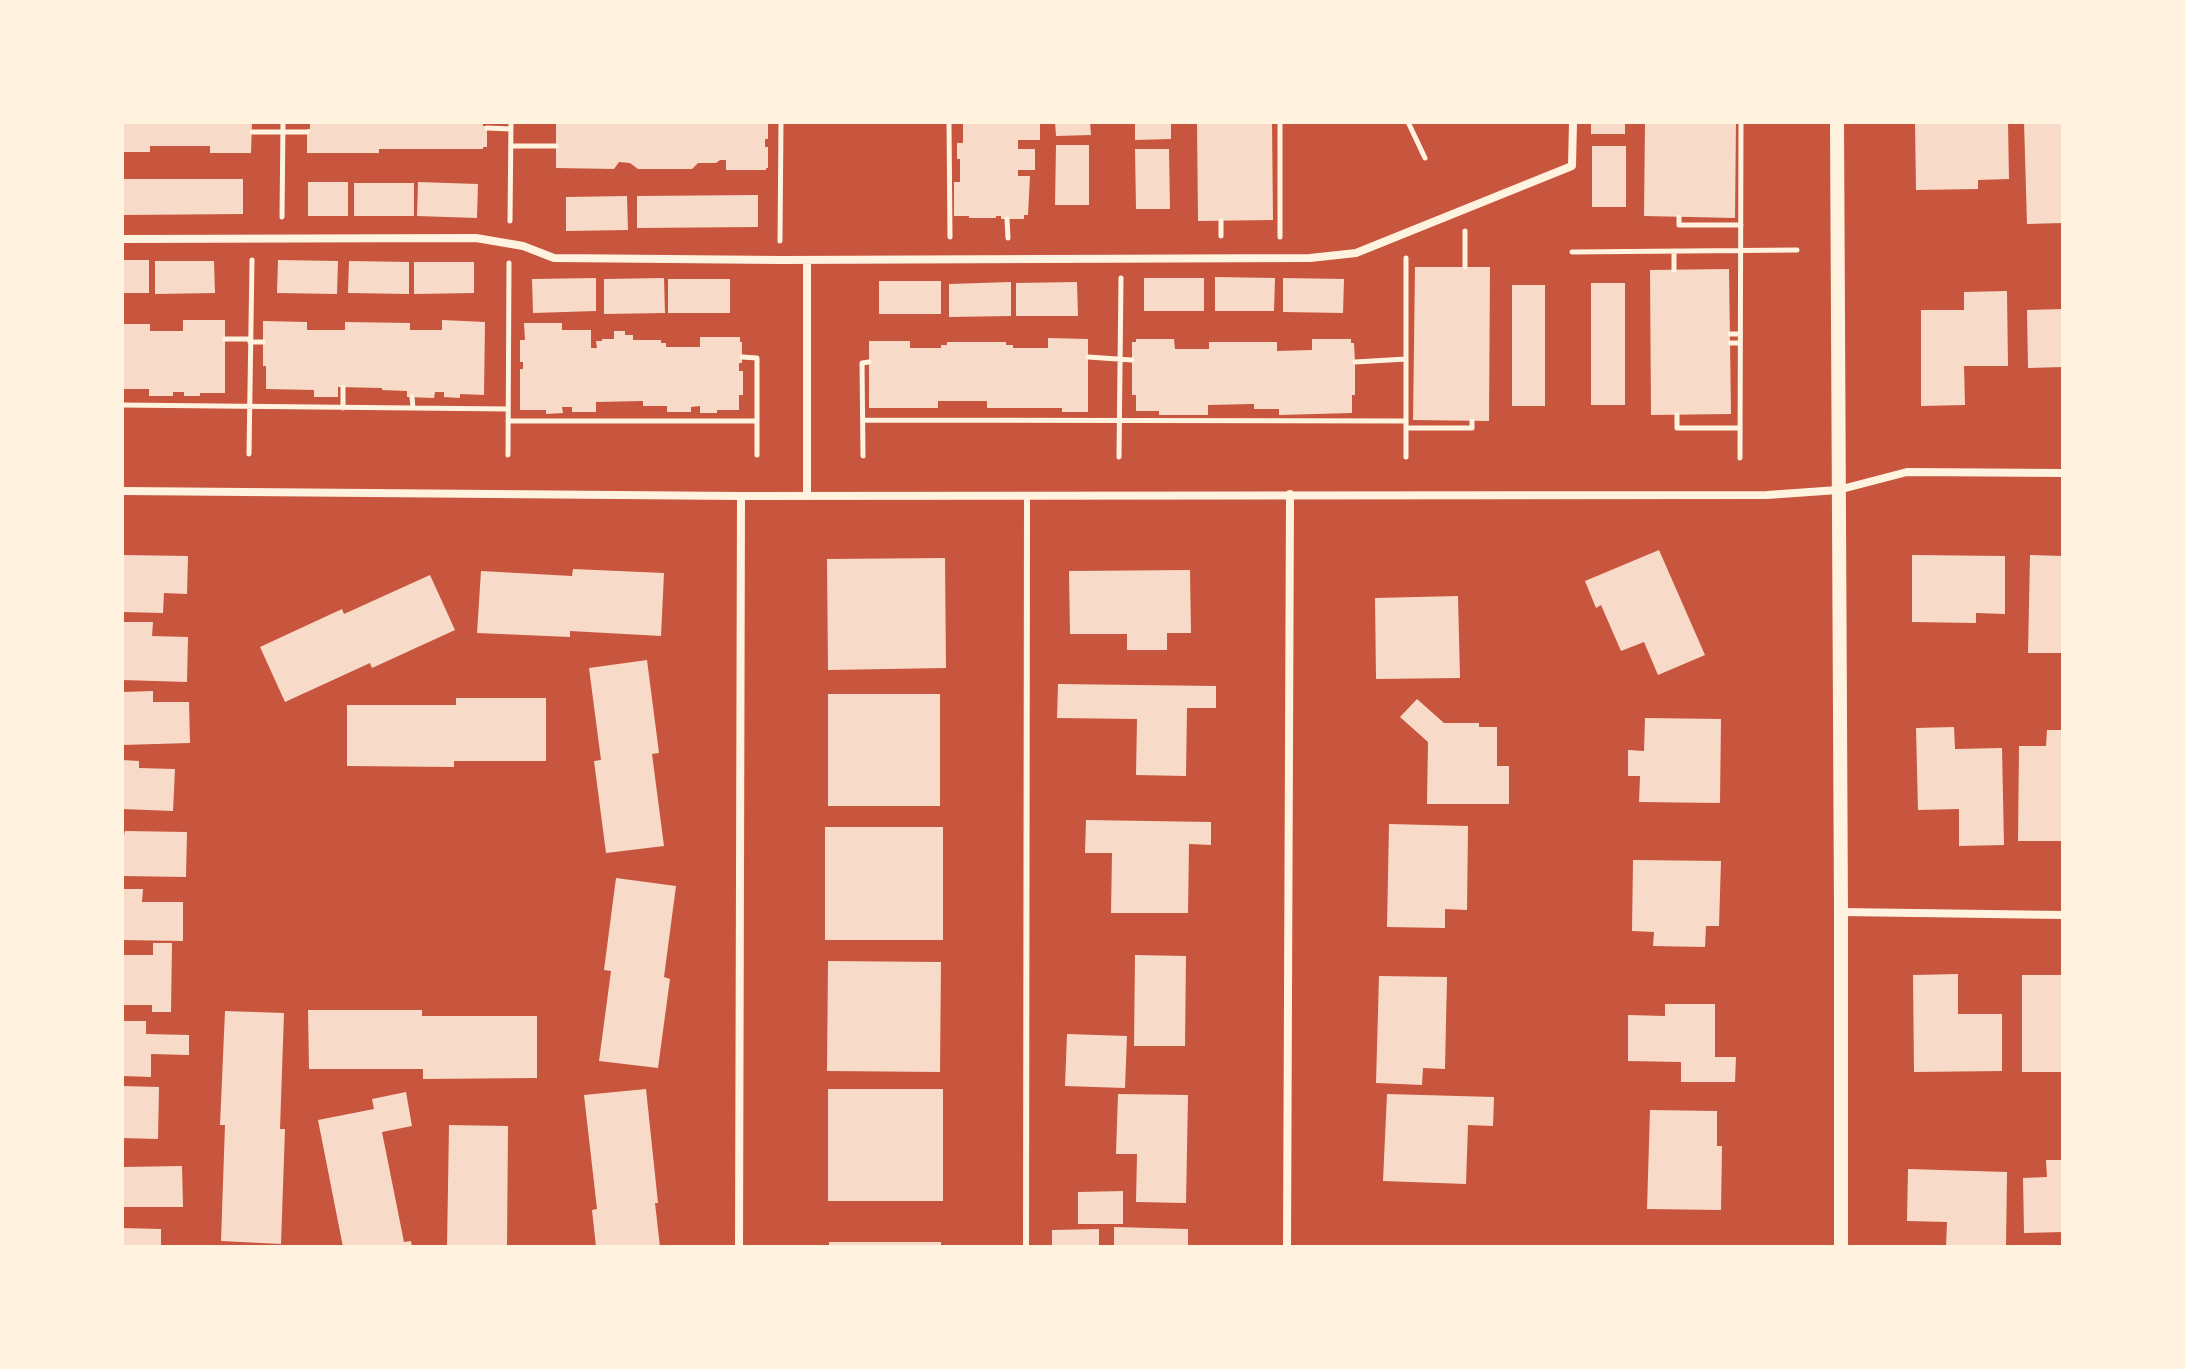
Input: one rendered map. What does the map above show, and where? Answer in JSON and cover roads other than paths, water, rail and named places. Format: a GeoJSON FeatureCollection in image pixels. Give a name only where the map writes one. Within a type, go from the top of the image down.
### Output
{"type":"FeatureCollection","features":[{"type":"Feature","properties":{"kind":"street"},"geometry":{"type":"LineString","coordinates":[[122,239],[476,238],[523,246],[554,258],[1310,258],[1356,253],[1572,166],[1573,122]]}},
{"type":"Feature","properties":{"kind":"street"},"geometry":{"type":"LineString","coordinates":[[1837,122],[1841,1247]]}},
{"type":"Feature","properties":{"kind":"street"},"geometry":{"type":"LineString","coordinates":[[807,260],[807,495]]}},
{"type":"Feature","properties":{"kind":"street"},"geometry":{"type":"LineString","coordinates":[[122,491],[741,496],[1767,495],[1838,490],[1907,472],[2063,473]]}},
{"type":"Feature","properties":{"kind":"street"},"geometry":{"type":"LineString","coordinates":[[1287,1247],[1290,494]]}},
{"type":"Feature","properties":{"kind":"street"},"geometry":{"type":"LineString","coordinates":[[739,1247],[741,496]]}},
{"type":"Feature","properties":{"kind":"street"},"geometry":{"type":"LineString","coordinates":[[1841,912],[2063,915]]}},
{"type":"Feature","properties":{"kind":"lane"},"geometry":{"type":"LineString","coordinates":[[1026,1247],[1027,495]]}}]}
